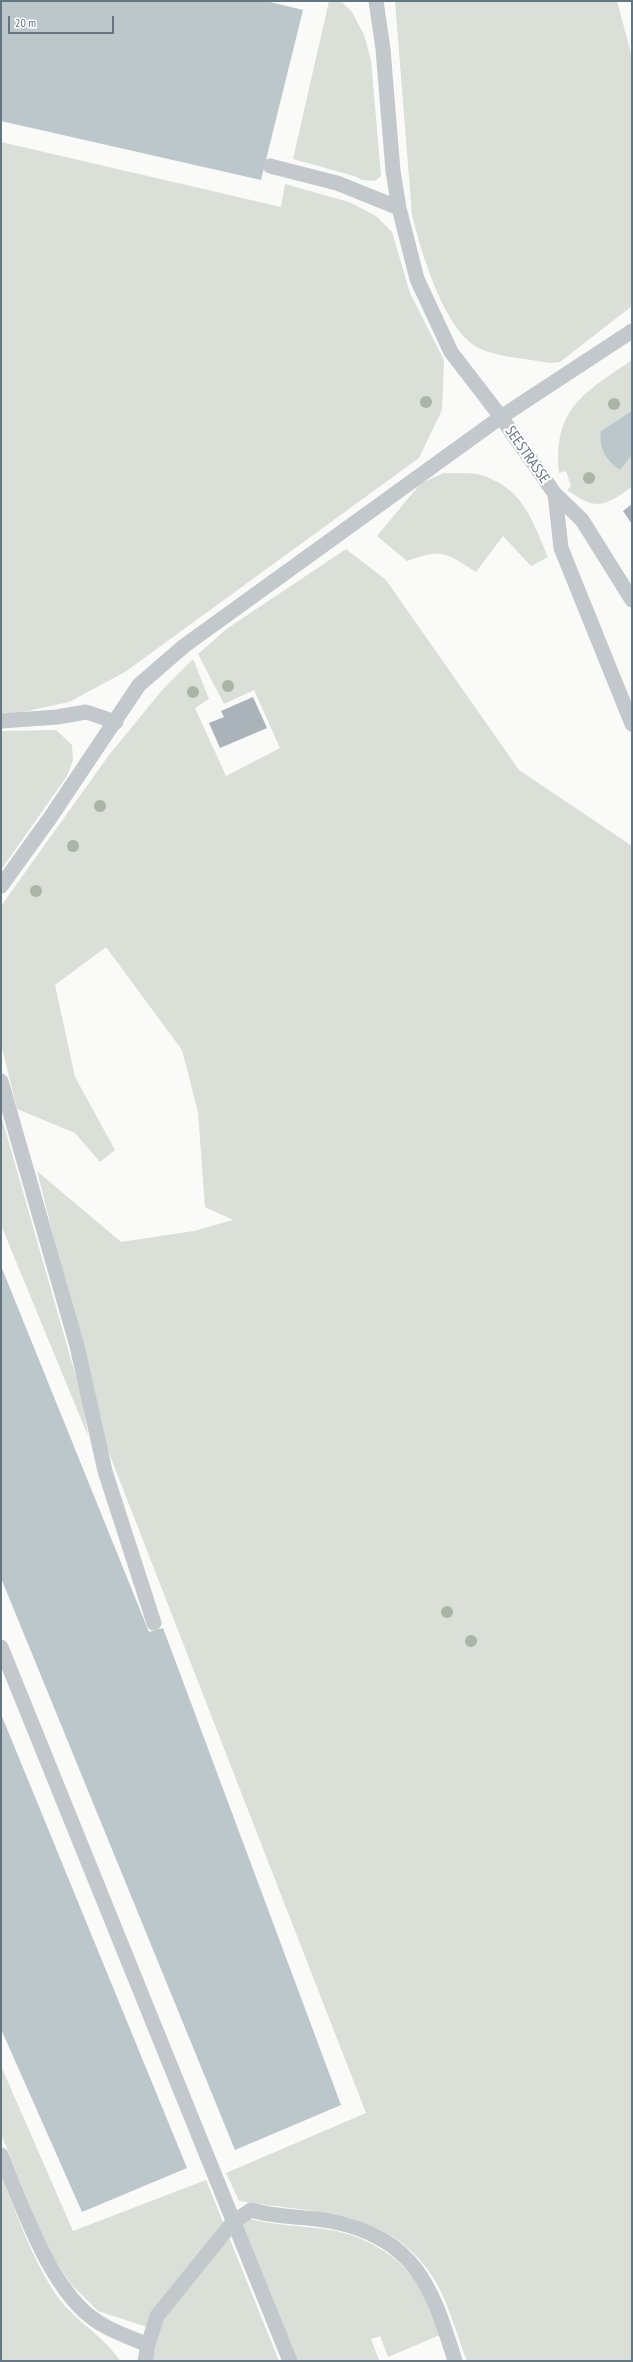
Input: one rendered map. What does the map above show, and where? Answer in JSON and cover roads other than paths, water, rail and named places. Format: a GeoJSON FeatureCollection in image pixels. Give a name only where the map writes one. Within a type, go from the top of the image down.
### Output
{"type":"FeatureCollection","features":[{"type":"Feature","properties":{"kind":"lane"},"geometry":{"type":"LineString","coordinates":[[1,886],[116,722],[139,685],[184,646],[501,417],[450,352],[417,279],[399,208],[393,171],[383,50],[376,1]]}},
{"type":"Feature","properties":{"kind":"lane"},"geometry":{"type":"LineString","coordinates":[[270,166],[337,183],[399,208]]}},
{"type":"Feature","properties":{"kind":"lane","name":"SEESTRASSE"},"geometry":{"type":"LineString","coordinates":[[632,331],[501,417],[555,494],[582,520],[632,600]]}},
{"type":"Feature","properties":{"kind":"lane"},"geometry":{"type":"LineString","coordinates":[[555,494],[561,548],[632,724]]}},
{"type":"Feature","properties":{"kind":"lane"},"geometry":{"type":"LineString","coordinates":[[1,721],[57,717],[86,712],[116,722]]}},
{"type":"Feature","properties":{"kind":"lane"},"geometry":{"type":"LineString","coordinates":[[1,1081],[77,1346],[105,1471],[154,1623]]}},
{"type":"Feature","properties":{"kind":"lane"},"geometry":{"type":"LineString","coordinates":[[1,1647],[290,2361]]}},
{"type":"Feature","properties":{"kind":"lane"},"geometry":{"type":"LineString","coordinates":[[1,2155],[42,2251],[66,2293],[97,2322],[148,2345]]}},
{"type":"Feature","properties":{"kind":"lane"},"geometry":{"type":"LineString","coordinates":[[146,2361],[148,2345],[157,2316],[233,2222],[251,2210],[272,2216],[328,2221],[357,2228],[382,2239],[407,2257],[425,2279],[440,2310],[455,2361]]}}]}
